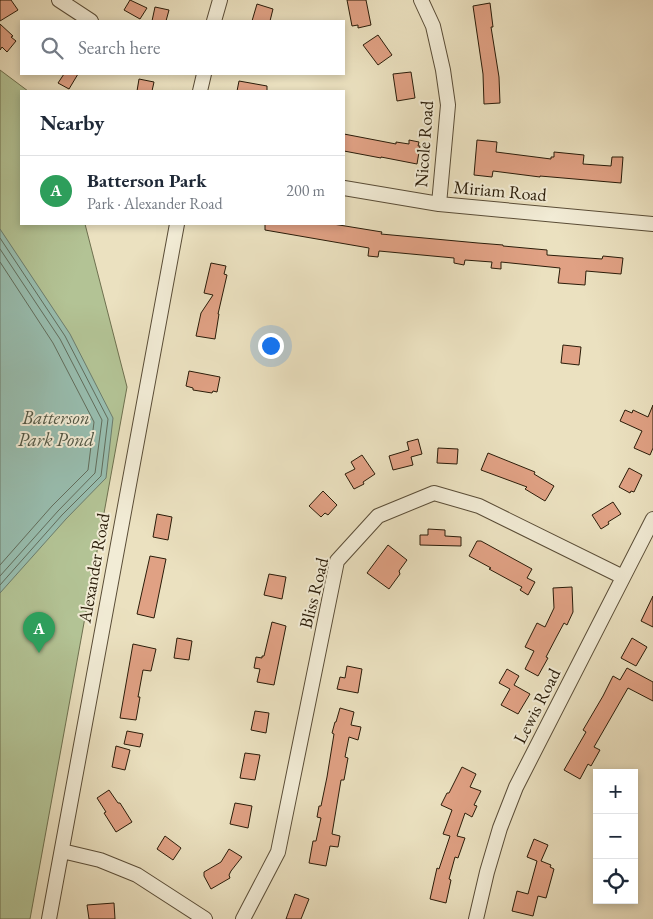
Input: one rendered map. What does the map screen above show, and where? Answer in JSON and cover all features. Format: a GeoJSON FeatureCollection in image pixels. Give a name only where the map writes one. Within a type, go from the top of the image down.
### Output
{"type":"FeatureCollection","features":[{"type":"Feature","properties":{"kind":"street"},"geometry":{"type":"LineString","coordinates":[[59,0],[89,20]]}},
{"type":"Feature","properties":{"kind":"street"},"geometry":{"type":"LineString","coordinates":[[214,20],[220,0]]}},
{"type":"Feature","properties":{"kind":"street","name":"Nicole Road"},"geometry":{"type":"LineString","coordinates":[[421,0],[433,26],[443,70],[448,105],[439,204]]}},
{"type":"Feature","properties":{"kind":"street"},"geometry":{"type":"LineString","coordinates":[[200,90],[204,75]]}},
{"type":"Feature","properties":{"kind":"street","name":"Miriam Road"},"geometry":{"type":"LineString","coordinates":[[345,188],[439,204],[653,224]]}},
{"type":"Feature","properties":{"kind":"street","name":"Alexander Road"},"geometry":{"type":"LineString","coordinates":[[49,919],[176,225]]}},
{"type":"Feature","properties":{"kind":"street","name":"Bliss Road"},"geometry":{"type":"LineString","coordinates":[[243,919],[278,852],[337,560],[378,516],[434,493],[479,506],[623,578]]}},
{"type":"Feature","properties":{"kind":"street","name":"Lewis Road"},"geometry":{"type":"LineString","coordinates":[[476,919],[500,828],[516,788],[653,519]]}},
{"type":"Feature","properties":{"kind":"street"},"geometry":{"type":"LineString","coordinates":[[62,851],[100,860],[137,875],[204,919]]}},
{"type":"Feature","properties":{"kind":"shaded area"},"geometry":{"type":"Polygon","coordinates":[[[0,70],[27,90],[20,90],[20,225],[85,225],[127,387],[30,919],[0,919],[0,70]]]}},
{"type":"Feature","properties":{"kind":"water","name":"Batterson Park Pond"},"geometry":{"type":"Polygon","coordinates":[[[0,229],[70,334],[113,418],[106,478],[66,519],[0,593],[0,229]]]}},
{"type":"Feature","properties":{"kind":"building"},"geometry":{"type":"Polygon","coordinates":[[[0,0],[11,0],[18,10],[0,21],[0,0]]]}},
{"type":"Feature","properties":{"kind":"building"},"geometry":{"type":"Polygon","coordinates":[[[130,0],[147,8],[140,19],[124,10],[130,0]]]}},
{"type":"Feature","properties":{"kind":"building"},"geometry":{"type":"Polygon","coordinates":[[[347,0],[366,0],[371,25],[358,28],[358,25],[352,26],[347,0]]]}},
{"type":"Feature","properties":{"kind":"building"},"geometry":{"type":"Polygon","coordinates":[[[490,3],[493,27],[491,27],[499,77],[500,103],[484,104],[483,74],[473,6],[490,3]]]}},
{"type":"Feature","properties":{"kind":"building"},"geometry":{"type":"Polygon","coordinates":[[[257,4],[273,9],[270,20],[252,20],[257,4]]]}},
{"type":"Feature","properties":{"kind":"building"},"geometry":{"type":"Polygon","coordinates":[[[155,7],[169,10],[166,20],[152,20],[155,7]]]}},
{"type":"Feature","properties":{"kind":"building"},"geometry":{"type":"Polygon","coordinates":[[[0,24],[16,41],[7,52],[2,47],[0,50],[0,24]]]}},
{"type":"Feature","properties":{"kind":"building"},"geometry":{"type":"Polygon","coordinates":[[[378,35],[392,55],[378,65],[363,45],[378,35]]]}},
{"type":"Feature","properties":{"kind":"building"},"geometry":{"type":"Polygon","coordinates":[[[411,72],[415,98],[397,101],[393,74],[411,72]]]}},
{"type":"Feature","properties":{"kind":"building"},"geometry":{"type":"Polygon","coordinates":[[[63,75],[77,75],[69,89],[58,83],[63,75]]]}},
{"type":"Feature","properties":{"kind":"building"},"geometry":{"type":"Polygon","coordinates":[[[139,79],[154,82],[152,90],[137,90],[139,79]]]}},
{"type":"Feature","properties":{"kind":"building"},"geometry":{"type":"Polygon","coordinates":[[[239,81],[267,86],[267,90],[237,90],[239,81]]]}},
{"type":"Feature","properties":{"kind":"building"},"geometry":{"type":"Polygon","coordinates":[[[345,134],[396,144],[396,142],[409,144],[409,140],[419,142],[417,164],[345,151],[345,134]]]}},
{"type":"Feature","properties":{"kind":"building"},"geometry":{"type":"Polygon","coordinates":[[[477,140],[497,142],[496,152],[551,159],[551,157],[554,157],[554,152],[584,155],[583,164],[611,166],[612,157],[623,157],[621,183],[540,177],[493,171],[492,177],[474,175],[477,140]]]}},
{"type":"Feature","properties":{"kind":"building"},"geometry":{"type":"Polygon","coordinates":[[[265,225],[339,225],[382,232],[381,234],[547,250],[547,255],[602,259],[603,256],[623,258],[621,274],[586,271],[585,285],[558,283],[560,268],[501,262],[501,269],[491,268],[492,262],[465,260],[464,265],[454,263],[454,258],[379,251],[378,257],[368,256],[369,248],[265,230],[265,225]]]}},
{"type":"Feature","properties":{"kind":"building"},"geometry":{"type":"Polygon","coordinates":[[[211,263],[226,266],[224,274],[227,275],[218,314],[215,339],[196,336],[201,313],[213,295],[204,293],[211,263]]]}},
{"type":"Feature","properties":{"kind":"building"},"geometry":{"type":"Polygon","coordinates":[[[563,345],[581,347],[579,365],[561,363],[563,345]]]}},
{"type":"Feature","properties":{"kind":"building"},"geometry":{"type":"Polygon","coordinates":[[[189,371],[220,377],[217,392],[193,390],[193,388],[186,386],[189,371]]]}},
{"type":"Feature","properties":{"kind":"building"},"geometry":{"type":"Polygon","coordinates":[[[653,405],[653,448],[650,455],[634,448],[642,431],[620,421],[625,410],[632,413],[633,410],[648,417],[653,405]]]}},
{"type":"Feature","properties":{"kind":"building"},"geometry":{"type":"Polygon","coordinates":[[[418,439],[422,454],[411,457],[413,465],[393,470],[389,456],[409,450],[407,442],[418,439]]]}},
{"type":"Feature","properties":{"kind":"building"},"geometry":{"type":"Polygon","coordinates":[[[438,448],[458,449],[457,464],[437,463],[438,448]]]}},
{"type":"Feature","properties":{"kind":"building"},"geometry":{"type":"Polygon","coordinates":[[[488,453],[535,472],[534,474],[554,486],[545,501],[525,489],[527,487],[481,470],[488,453]]]}},
{"type":"Feature","properties":{"kind":"building"},"geometry":{"type":"Polygon","coordinates":[[[362,455],[375,474],[363,482],[364,484],[354,489],[345,474],[355,469],[351,462],[362,455]]]}},
{"type":"Feature","properties":{"kind":"building"},"geometry":{"type":"Polygon","coordinates":[[[629,468],[642,475],[634,492],[631,491],[630,493],[619,487],[629,468]]]}},
{"type":"Feature","properties":{"kind":"building"},"geometry":{"type":"Polygon","coordinates":[[[323,491],[337,505],[328,515],[325,513],[321,517],[309,506],[323,491]]]}},
{"type":"Feature","properties":{"kind":"building"},"geometry":{"type":"Polygon","coordinates":[[[613,502],[621,514],[601,529],[592,515],[613,502]]]}},
{"type":"Feature","properties":{"kind":"building"},"geometry":{"type":"Polygon","coordinates":[[[157,514],[172,517],[168,540],[153,537],[157,514]]]}},
{"type":"Feature","properties":{"kind":"building"},"geometry":{"type":"Polygon","coordinates":[[[428,529],[445,530],[445,536],[461,537],[461,546],[420,545],[420,535],[428,535],[428,529]]]}},
{"type":"Feature","properties":{"kind":"building"},"geometry":{"type":"Polygon","coordinates":[[[477,541],[481,541],[532,569],[527,578],[535,582],[528,595],[520,590],[522,587],[469,556],[477,541]]]}},
{"type":"Feature","properties":{"kind":"building"},"geometry":{"type":"Polygon","coordinates":[[[388,545],[407,560],[389,589],[367,573],[388,545]]]}},
{"type":"Feature","properties":{"kind":"building"},"geometry":{"type":"Polygon","coordinates":[[[150,556],[166,559],[154,618],[137,614],[150,556]]]}},
{"type":"Feature","properties":{"kind":"building"},"geometry":{"type":"Polygon","coordinates":[[[269,574],[286,577],[282,599],[264,595],[269,574]]]}},
{"type":"Feature","properties":{"kind":"building"},"geometry":{"type":"Polygon","coordinates":[[[572,587],[573,612],[567,625],[564,623],[538,676],[525,669],[534,651],[525,647],[537,623],[545,627],[554,608],[553,588],[572,587]]]}},
{"type":"Feature","properties":{"kind":"building"},"geometry":{"type":"Polygon","coordinates":[[[653,596],[653,627],[641,621],[653,596]]]}},
{"type":"Feature","properties":{"kind":"building"},"geometry":{"type":"Polygon","coordinates":[[[272,622],[286,626],[274,685],[257,682],[260,669],[254,668],[256,657],[262,658],[264,656],[272,622]]]}},
{"type":"Feature","properties":{"kind":"building"},"geometry":{"type":"Polygon","coordinates":[[[177,638],[192,641],[189,660],[174,658],[177,638]]]}},
{"type":"Feature","properties":{"kind":"building"},"geometry":{"type":"Polygon","coordinates":[[[632,638],[647,647],[636,666],[621,658],[632,638]]]}},
{"type":"Feature","properties":{"kind":"building"},"geometry":{"type":"Polygon","coordinates":[[[133,644],[156,649],[151,671],[143,670],[136,720],[120,718],[133,644]]]}},
{"type":"Feature","properties":{"kind":"building"},"geometry":{"type":"Polygon","coordinates":[[[347,666],[362,669],[358,693],[337,689],[340,677],[345,678],[347,666]]]}},
{"type":"Feature","properties":{"kind":"building"},"geometry":{"type":"Polygon","coordinates":[[[627,668],[653,682],[653,701],[628,688],[594,747],[600,750],[591,766],[588,764],[580,779],[564,770],[586,732],[583,730],[613,676],[620,680],[627,668]]]}},
{"type":"Feature","properties":{"kind":"building"},"geometry":{"type":"Polygon","coordinates":[[[507,669],[519,676],[514,685],[530,694],[518,714],[501,705],[510,689],[499,683],[507,669]]]}},
{"type":"Feature","properties":{"kind":"building"},"geometry":{"type":"Polygon","coordinates":[[[340,708],[354,712],[351,725],[361,727],[358,740],[349,737],[345,757],[348,758],[344,780],[341,780],[332,834],[340,836],[338,847],[330,846],[326,866],[309,863],[313,841],[316,841],[321,818],[317,817],[327,777],[334,734],[332,733],[340,708]]]}},
{"type":"Feature","properties":{"kind":"building"},"geometry":{"type":"Polygon","coordinates":[[[255,711],[269,713],[266,733],[251,730],[255,711]]]}},
{"type":"Feature","properties":{"kind":"building"},"geometry":{"type":"Polygon","coordinates":[[[127,731],[143,734],[140,747],[124,744],[127,731]]]}},
{"type":"Feature","properties":{"kind":"building"},"geometry":{"type":"Polygon","coordinates":[[[116,746],[130,750],[125,770],[112,767],[116,746]]]}},
{"type":"Feature","properties":{"kind":"building"},"geometry":{"type":"Polygon","coordinates":[[[245,753],[260,755],[255,780],[240,778],[245,753]]]}},
{"type":"Feature","properties":{"kind":"building"},"geometry":{"type":"Polygon","coordinates":[[[462,767],[476,774],[470,787],[481,791],[474,805],[477,806],[472,817],[465,813],[457,836],[465,838],[458,858],[455,857],[449,879],[451,880],[446,903],[430,899],[437,868],[439,869],[450,836],[443,834],[452,810],[441,805],[462,767]]]}},
{"type":"Feature","properties":{"kind":"building"},"geometry":{"type":"Polygon","coordinates":[[[109,790],[132,822],[116,832],[97,798],[109,790]]]}},
{"type":"Feature","properties":{"kind":"building"},"geometry":{"type":"Polygon","coordinates":[[[235,803],[252,806],[248,828],[230,824],[235,803]]]}},
{"type":"Feature","properties":{"kind":"building"},"geometry":{"type":"Polygon","coordinates":[[[165,836],[181,848],[173,860],[157,849],[165,836]]]}},
{"type":"Feature","properties":{"kind":"building"},"geometry":{"type":"Polygon","coordinates":[[[534,839],[548,845],[541,861],[551,865],[550,867],[554,869],[546,898],[538,896],[533,916],[512,911],[517,891],[528,894],[537,861],[527,857],[534,839]]]}},
{"type":"Feature","properties":{"kind":"building"},"geometry":{"type":"Polygon","coordinates":[[[229,849],[242,857],[231,871],[230,878],[211,889],[204,876],[204,872],[221,862],[229,849]]]}},
{"type":"Feature","properties":{"kind":"building"},"geometry":{"type":"Polygon","coordinates":[[[295,894],[309,899],[301,919],[286,919],[295,894]]]}},
{"type":"Feature","properties":{"kind":"building"},"geometry":{"type":"Polygon","coordinates":[[[114,903],[115,919],[89,919],[87,905],[114,903]]]}},
{"type":"Feature","properties":{"kind":"place","name":"Batterson Park"},"geometry":{"type":"Point","coordinates":[39,653]}}]}
